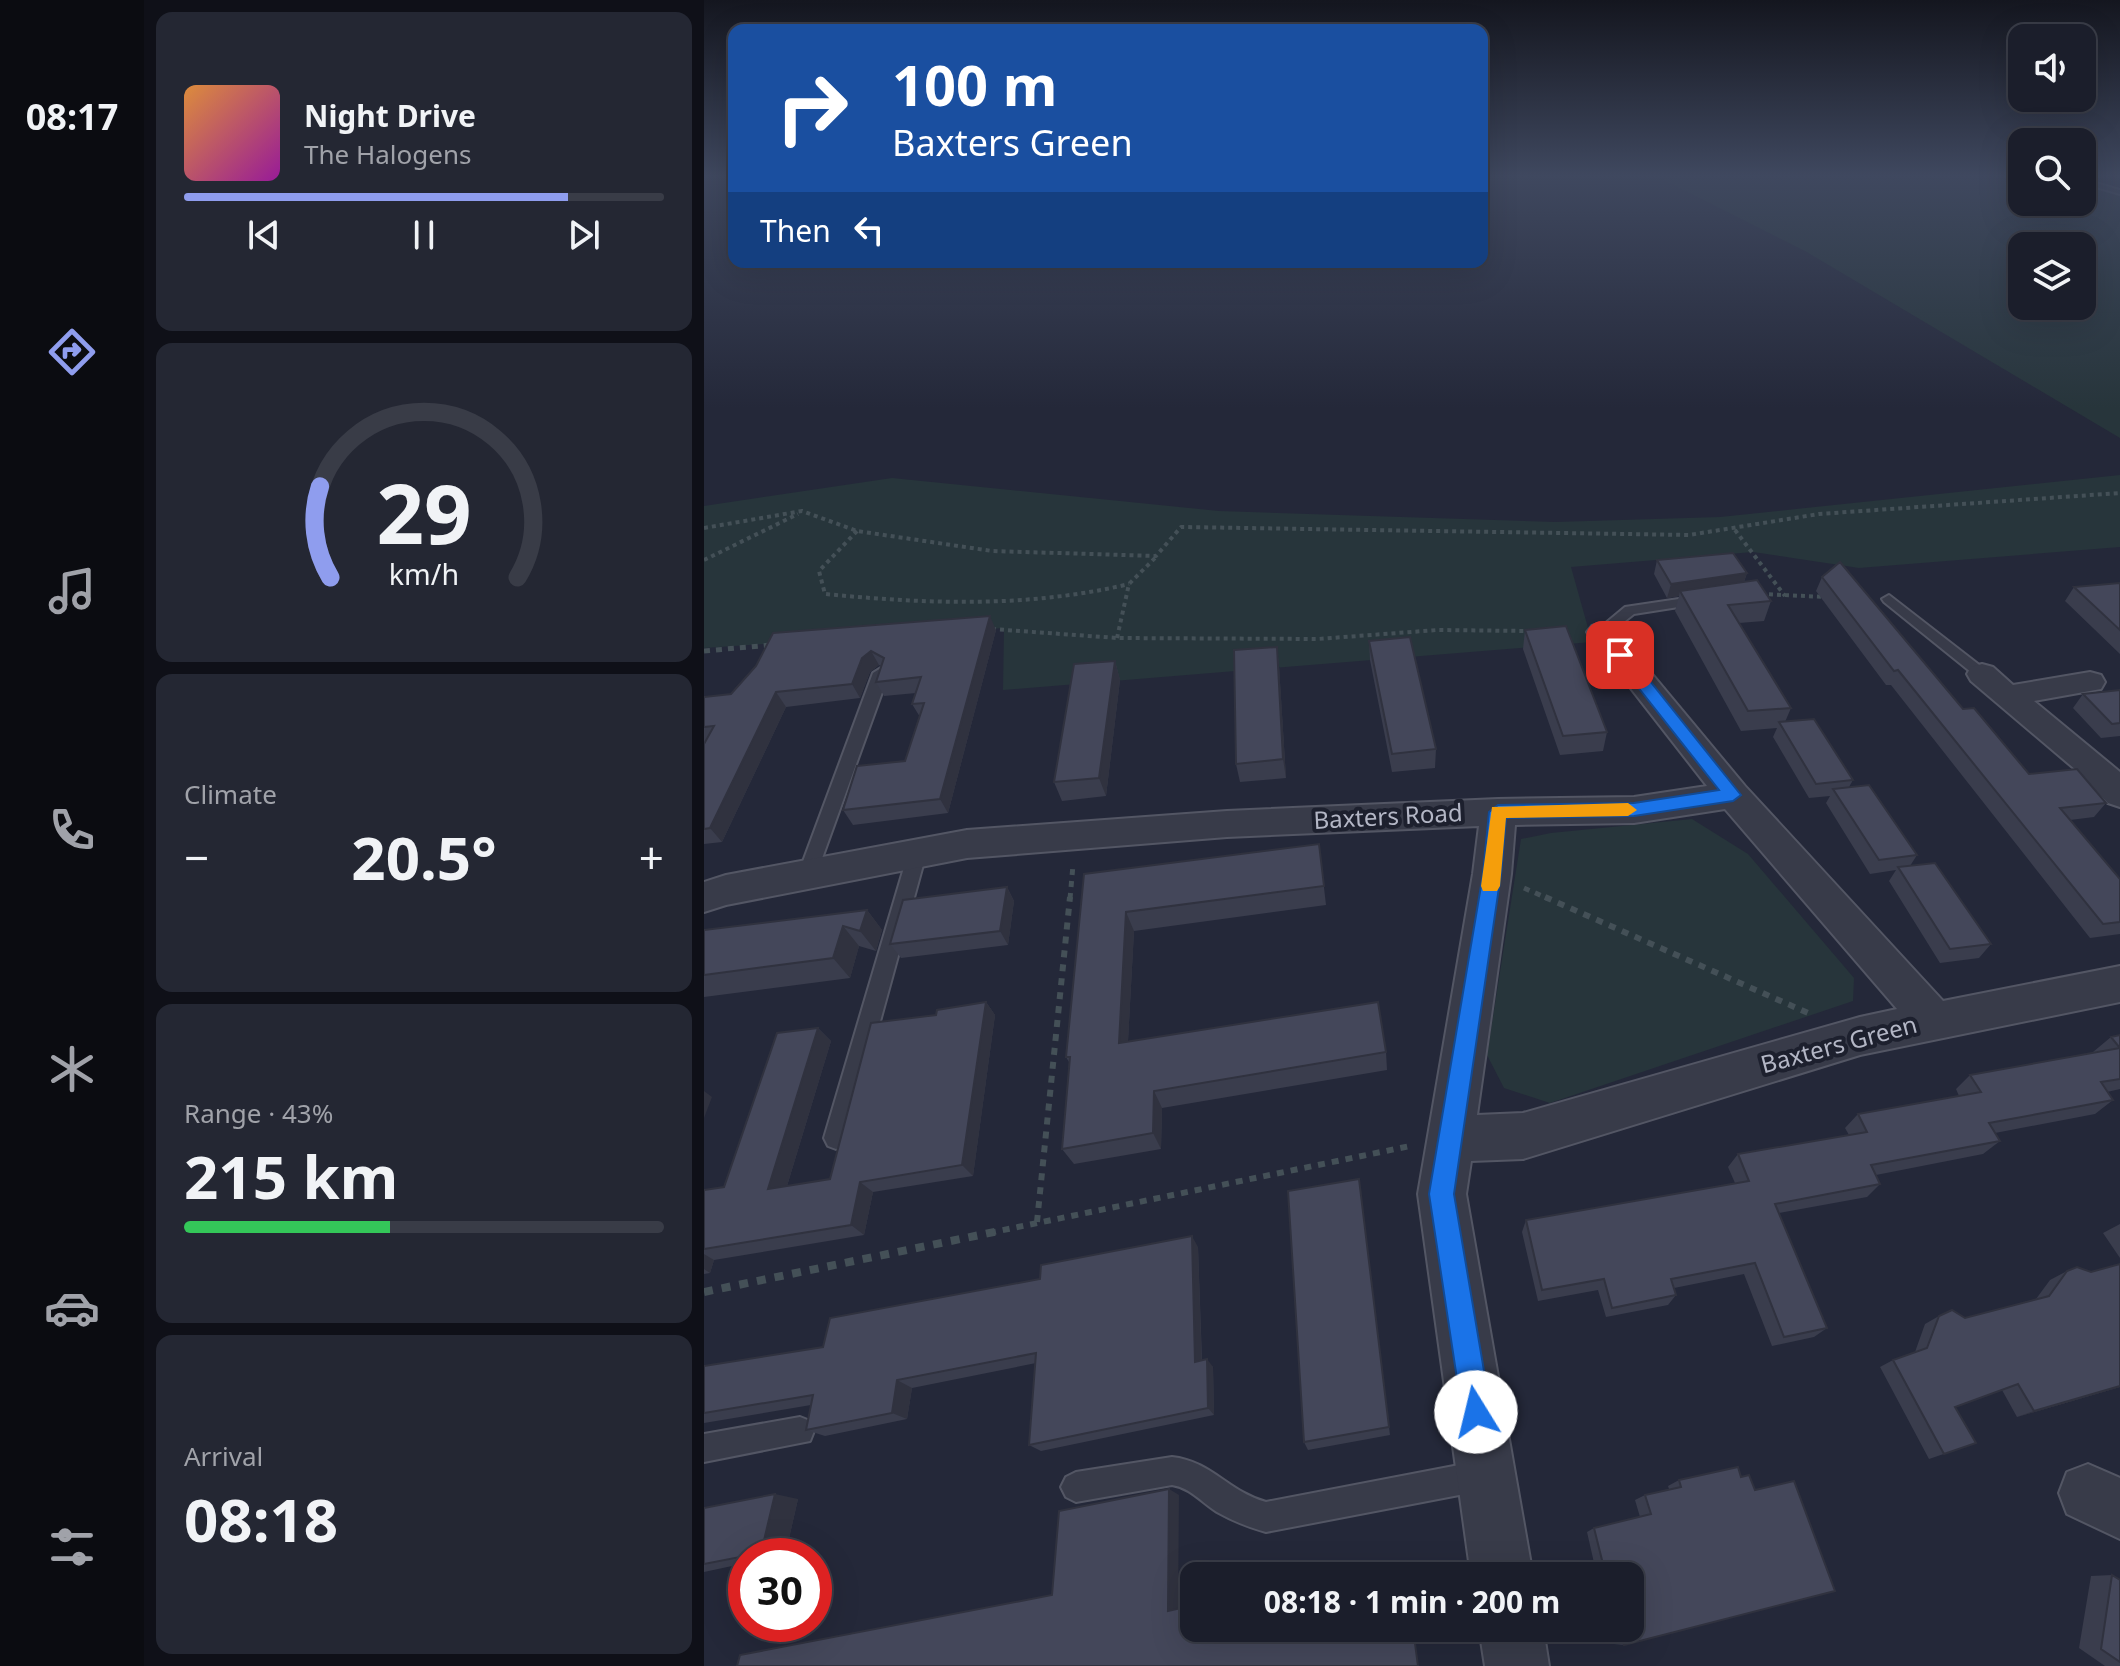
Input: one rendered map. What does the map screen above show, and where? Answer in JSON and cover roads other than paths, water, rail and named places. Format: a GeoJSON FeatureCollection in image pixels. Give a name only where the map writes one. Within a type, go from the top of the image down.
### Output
{"type":"FeatureCollection","features":[{"type":"Feature","properties":{"kind":"street","name":"Baxters Green"},"geometry":{"type":"LineString","coordinates":[[1602,632],[1733,795],[1934,1021]]}},
{"type":"Feature","properties":{"kind":"street"},"geometry":{"type":"LineString","coordinates":[[1982,674],[2095,765],[2120,794]]}},
{"type":"Feature","properties":{"kind":"street"},"geometry":{"type":"LineString","coordinates":[[2006,696],[2090,682]]}},
{"type":"Feature","properties":{"kind":"street"},"geometry":{"type":"LineString","coordinates":[[1498,812],[1634,810],[1733,795]]}},
{"type":"Feature","properties":{"kind":"street","name":"Baxters Road"},"geometry":{"type":"LineString","coordinates":[[704,897],[726,890],[967,844],[1227,824],[1498,812],[1492,874],[1442,1194],[1500,1562]]}},
{"type":"Feature","properties":{"kind":"street"},"geometry":{"type":"LineString","coordinates":[[1934,1021],[2120,984]]}},
{"type":"Feature","properties":{"kind":"street","name":"Baxters Green"},"geometry":{"type":"LineString","coordinates":[[1451,1139],[1523,1136],[1860,1036],[1934,1021]]}},
{"type":"Feature","properties":{"kind":"street"},"geometry":{"type":"LineString","coordinates":[[1513,1642],[1517,1666]]}},
{"type":"Feature","properties":{"kind":"lane"},"geometry":{"type":"LineString","coordinates":[[1602,632],[1630,610],[1744,594]]}},
{"type":"Feature","properties":{"kind":"lane"},"geometry":{"type":"LineString","coordinates":[[1889,599],[1982,674]]}},
{"type":"Feature","properties":{"kind":"lane"},"geometry":{"type":"LineString","coordinates":[[807,875],[881,673]]}},
{"type":"Feature","properties":{"kind":"lane"},"geometry":{"type":"LineString","coordinates":[[836,1138],[917,854]]}},
{"type":"Feature","properties":{"kind":"lane"},"geometry":{"type":"LineString","coordinates":[[704,1448],[800,1431]]}},
{"type":"Feature","properties":{"kind":"lane"},"geometry":{"type":"LineString","coordinates":[[1076,1487],[1172,1471],[1190,1473],[1225,1500],[1247,1512],[1266,1517],[1486,1475]]}}]}
